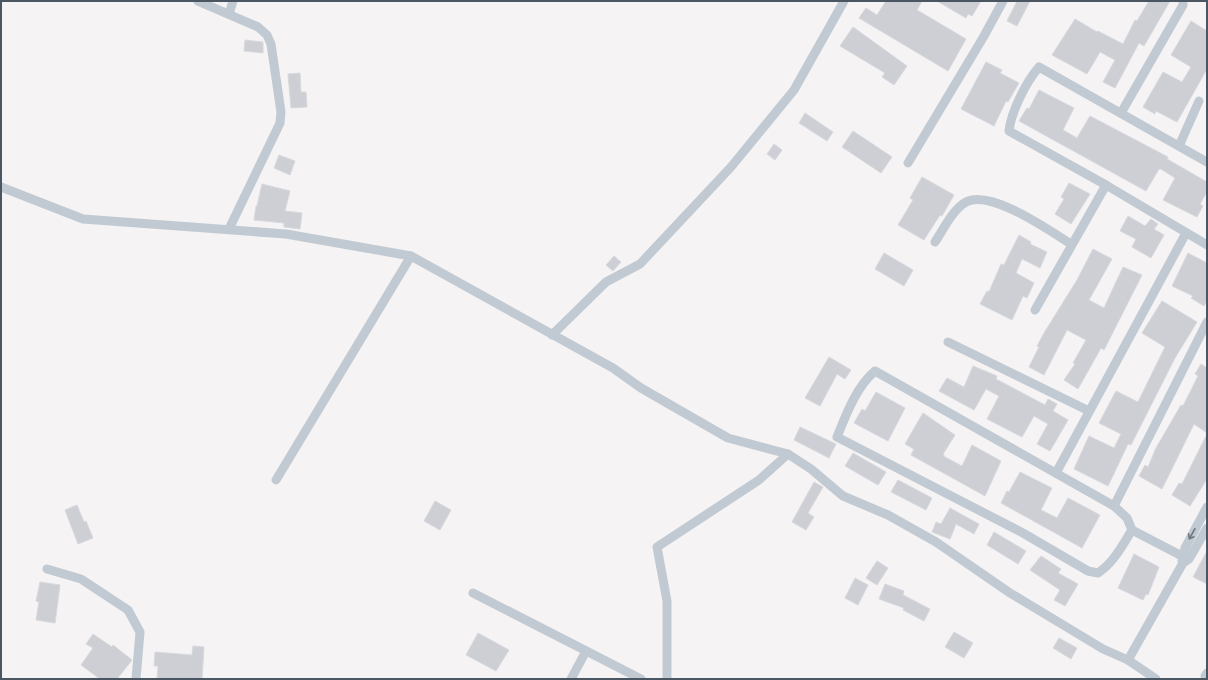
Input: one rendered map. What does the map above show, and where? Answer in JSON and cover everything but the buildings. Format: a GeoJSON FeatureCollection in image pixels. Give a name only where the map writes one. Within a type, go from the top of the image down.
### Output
{"type":"FeatureCollection","features":[{"type":"Feature","properties":{"kind":"street"},"geometry":{"type":"LineString","coordinates":[[198,1],[258,27],[268,35],[271,44],[281,112],[280,123],[229,229]]}},
{"type":"Feature","properties":{"kind":"street"},"geometry":{"type":"LineString","coordinates":[[229,14],[233,1]]}},
{"type":"Feature","properties":{"kind":"street"},"geometry":{"type":"LineString","coordinates":[[552,335],[606,282],[640,264],[731,167],[794,90],[844,1]]}},
{"type":"Feature","properties":{"kind":"street"},"geometry":{"type":"LineString","coordinates":[[908,162],[984,36],[1002,1]]}},
{"type":"Feature","properties":{"kind":"street"},"geometry":{"type":"LineString","coordinates":[[1121,113],[1183,5],[1183,1]]}},
{"type":"Feature","properties":{"kind":"street"},"geometry":{"type":"LineString","coordinates":[[1207,162],[1039,67],[1032,75],[1010,120],[1009,131],[1106,185],[1207,245]]}},
{"type":"Feature","properties":{"kind":"street"},"geometry":{"type":"LineString","coordinates":[[1179,146],[1198,101]]}},
{"type":"Feature","properties":{"kind":"street"},"geometry":{"type":"LineString","coordinates":[[1035,310],[1106,185]]}},
{"type":"Feature","properties":{"kind":"street"},"geometry":{"type":"LineString","coordinates":[[1,187],[82,219],[286,234],[411,256],[613,368],[641,388],[728,438],[788,454],[811,469],[843,496],[888,514],[902,522],[936,542],[1010,593],[1103,649],[1128,660],[1156,679]]}},
{"type":"Feature","properties":{"kind":"street"},"geometry":{"type":"LineString","coordinates":[[935,242],[958,209],[965,202],[978,199],[993,202],[1005,207],[1072,244]]}},
{"type":"Feature","properties":{"kind":"street"},"geometry":{"type":"LineString","coordinates":[[1056,473],[1186,233]]}},
{"type":"Feature","properties":{"kind":"street"},"geometry":{"type":"LineString","coordinates":[[276,480],[411,256]]}},
{"type":"Feature","properties":{"kind":"street"},"geometry":{"type":"LineString","coordinates":[[1114,506],[1207,322]]}},
{"type":"Feature","properties":{"kind":"street"},"geometry":{"type":"LineString","coordinates":[[948,342],[1089,411]]}},
{"type":"Feature","properties":{"kind":"street"},"geometry":{"type":"LineString","coordinates":[[1132,530],[1118,554],[1106,567],[1098,573],[1088,571],[1023,533],[837,436],[846,414],[867,378],[875,371],[1114,506],[1127,518],[1132,530],[1182,559],[1189,559],[1207,528]]}},
{"type":"Feature","properties":{"kind":"street"},"geometry":{"type":"LineString","coordinates":[[667,679],[667,601],[657,547],[759,480],[788,454]]}},
{"type":"Feature","properties":{"kind":"street"},"geometry":{"type":"LineString","coordinates":[[1128,660],[1182,559],[1207,507]]}},
{"type":"Feature","properties":{"kind":"street"},"geometry":{"type":"LineString","coordinates":[[47,569],[81,579],[128,610],[140,632],[136,679]]}},
{"type":"Feature","properties":{"kind":"street"},"geometry":{"type":"LineString","coordinates":[[473,593],[641,679]]}},
{"type":"Feature","properties":{"kind":"street"},"geometry":{"type":"LineString","coordinates":[[571,679],[586,651]]}}]}
